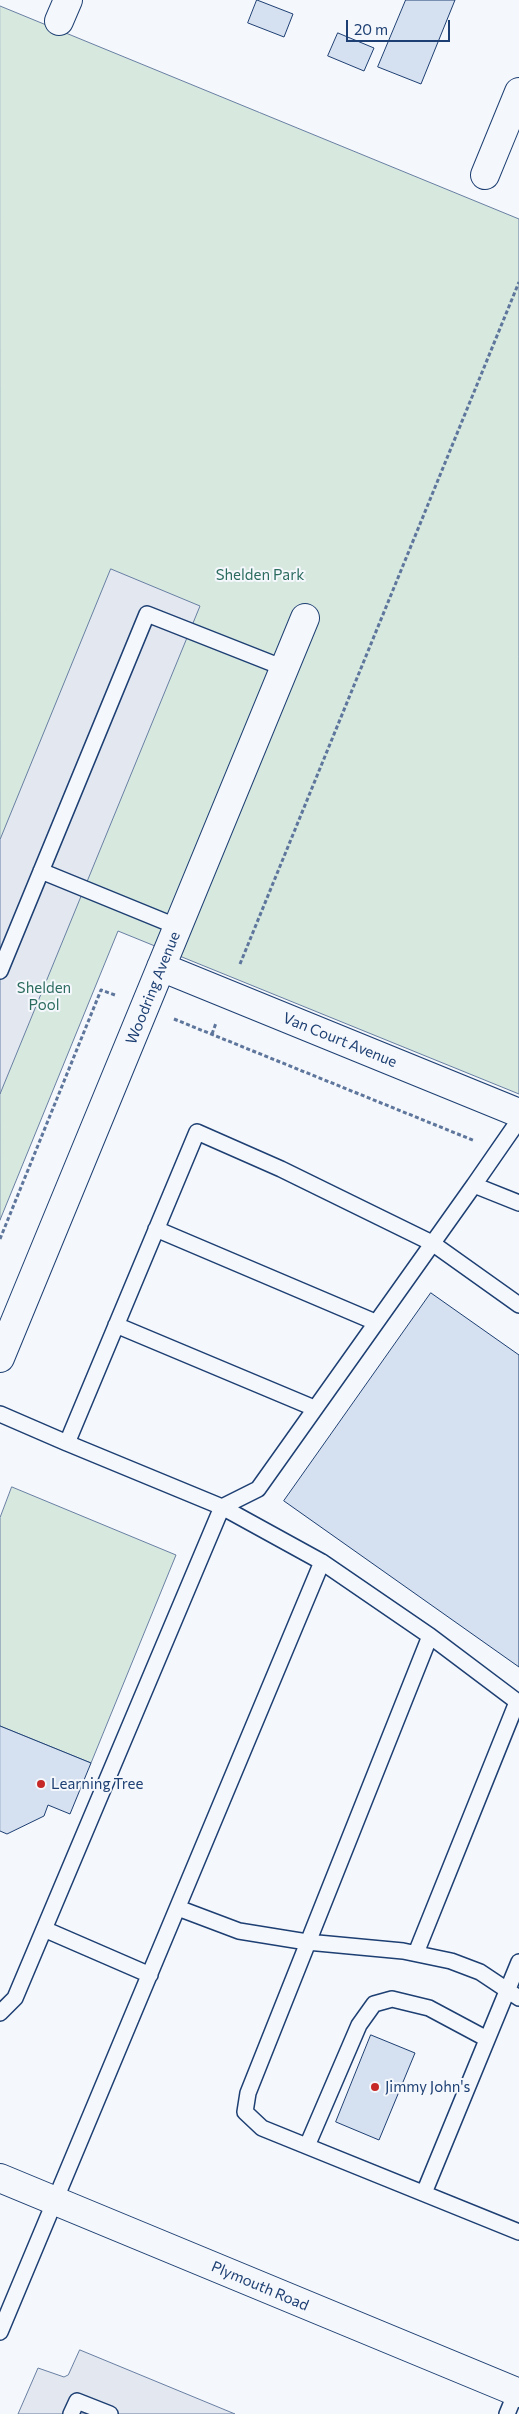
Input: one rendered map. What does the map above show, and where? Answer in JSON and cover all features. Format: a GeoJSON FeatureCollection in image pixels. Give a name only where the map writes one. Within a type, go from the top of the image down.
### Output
{"type":"FeatureCollection","features":[{"type":"Feature","properties":{"kind":"street"},"geometry":{"type":"LineString","coordinates":[[485,175],[519,92]]}},
{"type":"Feature","properties":{"kind":"street","name":"Woodring Avenue"},"geometry":{"type":"LineString","coordinates":[[0,1358],[305,618]]}},
{"type":"Feature","properties":{"kind":"street","name":"Van Court Avenue"},"geometry":{"type":"LineString","coordinates":[[161,967],[519,1114]]}},
{"type":"Feature","properties":{"kind":"street","name":"Plymouth Road"},"geometry":{"type":"LineString","coordinates":[[0,2178],[514,2400]]}},
{"type":"Feature","properties":{"kind":"lane"},"geometry":{"type":"LineString","coordinates":[[0,971],[147,614],[284,668]]}},
{"type":"Feature","properties":{"kind":"lane"},"geometry":{"type":"LineString","coordinates":[[41,871],[178,927]]}},
{"type":"Feature","properties":{"kind":"lane"},"geometry":{"type":"LineString","coordinates":[[0,2013],[15,1998],[222,1507],[258,1489],[519,1120]]}},
{"type":"Feature","properties":{"kind":"lane"},"geometry":{"type":"LineString","coordinates":[[67,1444],[196,1132],[281,1169],[432,1243],[519,1305]]}},
{"type":"Feature","properties":{"kind":"lane"},"geometry":{"type":"LineString","coordinates":[[474,1185],[519,1203]]}},
{"type":"Feature","properties":{"kind":"lane"},"geometry":{"type":"LineString","coordinates":[[156,1229],[375,1322]]}},
{"type":"Feature","properties":{"kind":"lane"},"geometry":{"type":"LineString","coordinates":[[116,1325],[314,1408]]}},
{"type":"Feature","properties":{"kind":"lane"},"geometry":{"type":"LineString","coordinates":[[0,1414],[67,1444],[222,1507],[322,1562],[430,1636],[518,1702],[416,1953]]}},
{"type":"Feature","properties":{"kind":"lane"},"geometry":{"type":"LineString","coordinates":[[0,2332],[322,1562]]}},
{"type":"Feature","properties":{"kind":"lane"},"geometry":{"type":"LineString","coordinates":[[430,1636],[248,2093],[245,2112],[262,2128],[519,2232]]}},
{"type":"Feature","properties":{"kind":"lane"},"geometry":{"type":"LineString","coordinates":[[178,1908],[239,1930],[307,1942],[416,1953],[451,1961],[480,1972],[513,1994]]}},
{"type":"Feature","properties":{"kind":"lane"},"geometry":{"type":"LineString","coordinates":[[44,1929],[150,1975]]}},
{"type":"Feature","properties":{"kind":"lane"},"geometry":{"type":"LineString","coordinates":[[424,2192],[488,2039],[513,1994],[519,1962]]}},
{"type":"Feature","properties":{"kind":"lane"},"geometry":{"type":"LineString","coordinates":[[307,2146],[359,2025],[374,2004],[392,1999],[429,2008],[488,2039]]}},
{"type":"Feature","properties":{"kind":"lane"},"geometry":{"type":"LineString","coordinates":[[71,2414],[76,2401],[110,2414]]}},
{"type":"Feature","properties":{"kind":"path"},"geometry":{"type":"LineString","coordinates":[[212,1034],[519,282]]}},
{"type":"Feature","properties":{"kind":"path"},"geometry":{"type":"LineString","coordinates":[[0,1239],[101,990],[498,1150]]}},
{"type":"Feature","properties":{"kind":"green space","name":"Shelden Park"},"geometry":{"type":"Polygon","coordinates":[[[0,6],[519,219],[519,1094],[118,931],[0,1220],[0,6]]]}},
{"type":"Feature","properties":{"kind":"green space"},"geometry":{"type":"Polygon","coordinates":[[[12,1487],[176,1555],[91,1763],[0,1726],[0,1518],[12,1487]]]}},
{"type":"Feature","properties":{"kind":"shaded area"},"geometry":{"type":"Polygon","coordinates":[[[111,569],[200,606],[0,1094],[0,840],[111,569]]]}},
{"type":"Feature","properties":{"kind":"shaded area"},"geometry":{"type":"Polygon","coordinates":[[[80,2350],[235,2414],[18,2414],[38,2368],[64,2377],[68,2375],[80,2350]]]}},
{"type":"Feature","properties":{"kind":"building"},"geometry":{"type":"Polygon","coordinates":[[[257,0],[293,14],[284,37],[248,23],[257,0]]]}},
{"type":"Feature","properties":{"kind":"building"},"geometry":{"type":"Polygon","coordinates":[[[406,0],[455,0],[421,84],[378,67],[406,0]]]}},
{"type":"Feature","properties":{"kind":"building"},"geometry":{"type":"Polygon","coordinates":[[[338,33],[374,48],[364,71],[328,56],[338,33]]]}},
{"type":"Feature","properties":{"kind":"building"},"geometry":{"type":"Polygon","coordinates":[[[431,1293],[519,1355],[519,1667],[284,1501],[431,1293]]]}},
{"type":"Feature","properties":{"kind":"building","name":"Learning Tree"},"geometry":{"type":"Polygon","coordinates":[[[0,1726],[91,1763],[70,1814],[48,1805],[44,1816],[7,1834],[0,1831],[0,1726]]]}},
{"type":"Feature","properties":{"kind":"building","name":"Jimmy John's"},"geometry":{"type":"Polygon","coordinates":[[[371,2035],[415,2053],[379,2140],[336,2122],[371,2035]]]}},
{"type":"Feature","properties":{"kind":"place","name":"Learning Tree"},"geometry":{"type":"Point","coordinates":[41,1784]}},
{"type":"Feature","properties":{"kind":"place","name":"Jimmy John's"},"geometry":{"type":"Point","coordinates":[375,2087]}},
{"type":"Feature","properties":{"kind":"park label","name":"Shelden Pool"},"geometry":{"type":"Point","coordinates":[44,996]}}]}
